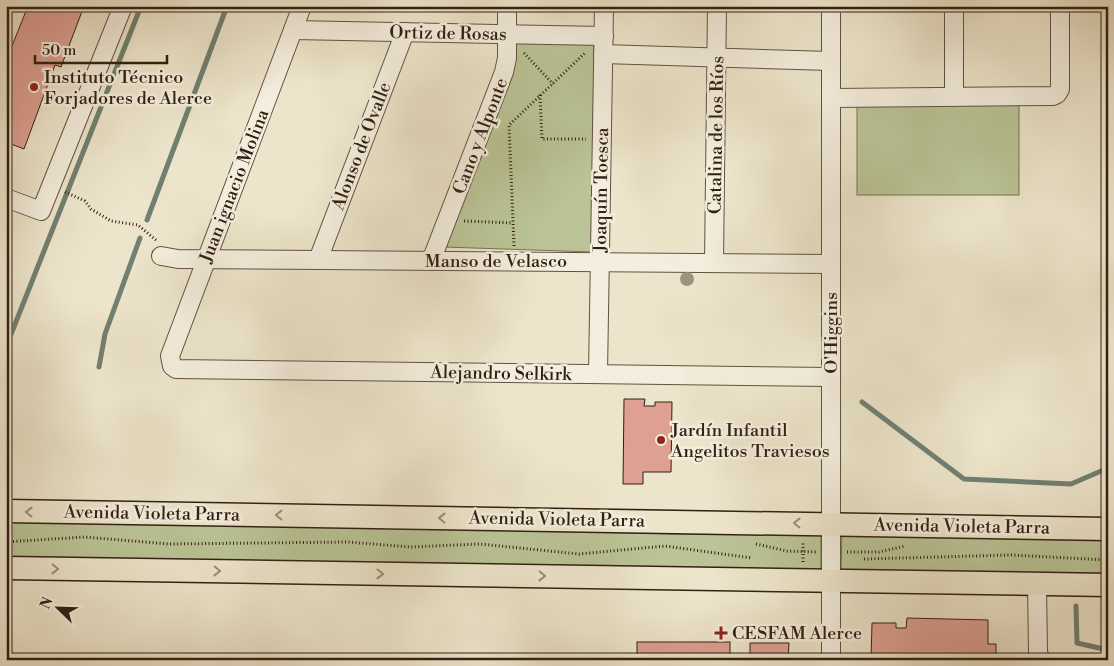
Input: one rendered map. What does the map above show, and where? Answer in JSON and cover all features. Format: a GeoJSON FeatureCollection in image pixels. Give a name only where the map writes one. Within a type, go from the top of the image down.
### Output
{"type":"FeatureCollection","features":[{"type":"Feature","properties":{"kind":"main road","name":"Avenida Violeta Parra"},"geometry":{"type":"LineString","coordinates":[[6,511],[1108,529]]}},
{"type":"Feature","properties":{"kind":"main road"},"geometry":{"type":"LineString","coordinates":[[6,568],[801,567],[831,580],[1108,585]]}},
{"type":"Feature","properties":{"kind":"street"},"geometry":{"type":"LineString","coordinates":[[6,198],[41,210],[123,6]]}},
{"type":"Feature","properties":{"kind":"street","name":"Juan ignacio Molina"},"geometry":{"type":"LineString","coordinates":[[172,366],[170,356],[302,6]]}},
{"type":"Feature","properties":{"kind":"street","name":"Cano y Alponte"},"geometry":{"type":"LineString","coordinates":[[431,261],[504,72],[507,58],[507,6]]}},
{"type":"Feature","properties":{"kind":"street","name":"Joaquín Toesca"},"geometry":{"type":"LineString","coordinates":[[598,374],[604,6]]}},
{"type":"Feature","properties":{"kind":"street","name":"Catalina de los Ríos"},"geometry":{"type":"LineString","coordinates":[[714,263],[717,6]]}},
{"type":"Feature","properties":{"kind":"street","name":"O'Higgins"},"geometry":{"type":"LineString","coordinates":[[832,6],[830,264],[832,660]]}},
{"type":"Feature","properties":{"kind":"street"},"geometry":{"type":"LineString","coordinates":[[954,6],[954,97]]}},
{"type":"Feature","properties":{"kind":"street"},"geometry":{"type":"LineString","coordinates":[[831,98],[1053,96],[1058,94],[1060,89],[1060,6]]}},
{"type":"Feature","properties":{"kind":"street","name":"Ortiz de Rosas"},"geometry":{"type":"LineString","coordinates":[[293,30],[604,36]]}},
{"type":"Feature","properties":{"kind":"street","name":"Alonso de Ovalle"},"geometry":{"type":"LineString","coordinates":[[318,260],[405,32]]}},
{"type":"Feature","properties":{"kind":"street"},"geometry":{"type":"LineString","coordinates":[[603,54],[831,61]]}},
{"type":"Feature","properties":{"kind":"street","name":"Manso de Velasco"},"geometry":{"type":"LineString","coordinates":[[161,256],[178,259],[830,264]]}},
{"type":"Feature","properties":{"kind":"street","name":"Alejandro Selkirk"},"geometry":{"type":"LineString","coordinates":[[172,366],[183,370],[831,377]]}},
{"type":"Feature","properties":{"kind":"street"},"geometry":{"type":"LineString","coordinates":[[1038,583],[1038,653],[1041,660]]}},
{"type":"Feature","properties":{"kind":"path"},"geometry":{"type":"LineString","coordinates":[[507,34],[553,84]]}},
{"type":"Feature","properties":{"kind":"path"},"geometry":{"type":"LineString","coordinates":[[515,262],[508,127],[604,36]]}},
{"type":"Feature","properties":{"kind":"path"},"geometry":{"type":"LineString","coordinates":[[540,95],[542,138],[602,140]]}},
{"type":"Feature","properties":{"kind":"path"},"geometry":{"type":"LineString","coordinates":[[71,194],[85,201],[92,209],[106,218],[142,227],[158,241],[161,256]]}},
{"type":"Feature","properties":{"kind":"path"},"geometry":{"type":"LineString","coordinates":[[447,221],[513,222]]}},
{"type":"Feature","properties":{"kind":"path"},"geometry":{"type":"LineString","coordinates":[[801,567],[803,523]]}},
{"type":"Feature","properties":{"kind":"path"},"geometry":{"type":"LineString","coordinates":[[6,542],[84,537],[169,544],[348,542],[410,547],[480,544],[579,554],[666,546],[757,559]]}},
{"type":"Feature","properties":{"kind":"path"},"geometry":{"type":"LineString","coordinates":[[864,559],[1010,555],[1108,560]]}},
{"type":"Feature","properties":{"kind":"green space"},"geometry":{"type":"Polygon","coordinates":[[[512,43],[594,43],[592,252],[444,247],[512,43]]]}},
{"type":"Feature","properties":{"kind":"green space"},"geometry":{"type":"Polygon","coordinates":[[[857,103],[1019,103],[1019,195],[857,195],[857,103]]]}},
{"type":"Feature","properties":{"kind":"green space"},"geometry":{"type":"Polygon","coordinates":[[[6,520],[681,534],[821,534],[821,571],[6,559],[6,520]]]}},
{"type":"Feature","properties":{"kind":"green space"},"geometry":{"type":"Polygon","coordinates":[[[842,532],[1108,536],[1108,576],[841,571],[842,532]]]}},
{"type":"Feature","properties":{"kind":"building","name":"Instituto Técnico Forjadores de Alerce"},"geometry":{"type":"Polygon","coordinates":[[[28,6],[84,6],[61,67],[55,65],[24,149],[6,142],[6,61],[28,6]]]}},
{"type":"Feature","properties":{"kind":"building"},"geometry":{"type":"Polygon","coordinates":[[[624,399],[645,399],[644,406],[655,406],[655,402],[672,402],[671,472],[643,472],[643,484],[623,484],[624,399]]]}},
{"type":"Feature","properties":{"kind":"building"},"geometry":{"type":"Polygon","coordinates":[[[907,618],[988,620],[988,644],[996,644],[996,660],[871,660],[872,623],[896,623],[896,628],[906,628],[907,618]]]}},
{"type":"Feature","properties":{"kind":"building"},"geometry":{"type":"Polygon","coordinates":[[[637,642],[730,642],[730,660],[637,660],[637,642]]]}},
{"type":"Feature","properties":{"kind":"building"},"geometry":{"type":"Polygon","coordinates":[[[750,643],[789,643],[788,660],[750,660],[750,643]]]}},
{"type":"Feature","properties":{"kind":"waterway"},"geometry":{"type":"LineString","coordinates":[[6,347],[141,6]]}},
{"type":"Feature","properties":{"kind":"waterway"},"geometry":{"type":"LineString","coordinates":[[147,220],[227,6]]}},
{"type":"Feature","properties":{"kind":"waterway"},"geometry":{"type":"LineString","coordinates":[[99,367],[105,334],[140,238]]}},
{"type":"Feature","properties":{"kind":"waterway"},"geometry":{"type":"LineString","coordinates":[[862,402],[964,479],[1071,484],[1108,468]]}},
{"type":"Feature","properties":{"kind":"waterway"},"geometry":{"type":"LineString","coordinates":[[1076,606],[1077,643],[1108,650]]}},
{"type":"Feature","properties":{"kind":"place","name":"Instituto Técnico Forjadores de Alerce"},"geometry":{"type":"Point","coordinates":[34,87]}},
{"type":"Feature","properties":{"kind":"place","name":"Jardín Infantil Angelitos Traviesos"},"geometry":{"type":"Point","coordinates":[661,440]}},
{"type":"Feature","properties":{"kind":"place","name":"CESFAM Alerce"},"geometry":{"type":"Point","coordinates":[721,633]}}]}
